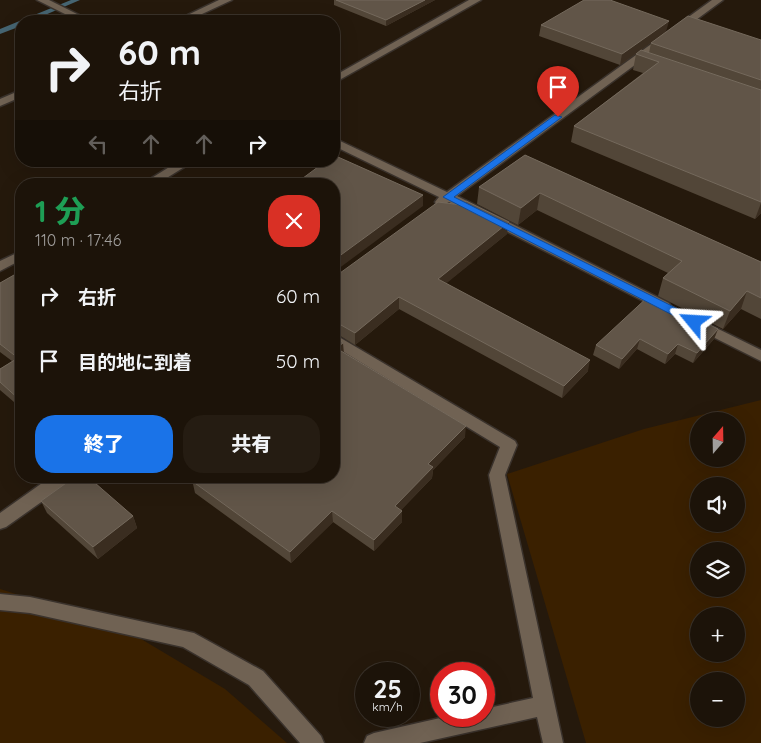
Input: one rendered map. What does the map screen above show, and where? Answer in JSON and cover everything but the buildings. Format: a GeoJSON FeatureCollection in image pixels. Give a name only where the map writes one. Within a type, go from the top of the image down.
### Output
{"type":"FeatureCollection","features":[{"type":"Feature","properties":{"kind":"street"},"geometry":{"type":"LineString","coordinates":[[42,0],[73,15]]}},
{"type":"Feature","properties":{"kind":"street"},"geometry":{"type":"LineString","coordinates":[[193,15],[227,0]]}},
{"type":"Feature","properties":{"kind":"street"},"geometry":{"type":"LineString","coordinates":[[340,77],[476,0]]}},
{"type":"Feature","properties":{"kind":"street"},"geometry":{"type":"LineString","coordinates":[[433,208],[641,61],[673,28],[718,0]]}},
{"type":"Feature","properties":{"kind":"street"},"geometry":{"type":"LineString","coordinates":[[0,103],[15,96]]}},
{"type":"Feature","properties":{"kind":"street"},"geometry":{"type":"LineString","coordinates":[[340,145],[448,197],[761,356]]}},
{"type":"Feature","properties":{"kind":"street"},"geometry":{"type":"LineString","coordinates":[[158,178],[178,167]]}},
{"type":"Feature","properties":{"kind":"street"},"geometry":{"type":"LineString","coordinates":[[0,267],[15,258]]}},
{"type":"Feature","properties":{"kind":"street"},"geometry":{"type":"LineString","coordinates":[[340,343],[509,445],[497,475],[553,743]]}},
{"type":"Feature","properties":{"kind":"street"},"geometry":{"type":"LineString","coordinates":[[0,522],[54,483]]}},
{"type":"Feature","properties":{"kind":"street"},"geometry":{"type":"LineString","coordinates":[[0,602],[30,605],[187,639],[256,678],[314,743]]}},
{"type":"Feature","properties":{"kind":"street"},"geometry":{"type":"LineString","coordinates":[[374,743],[545,705]]}},
{"type":"Feature","properties":{"kind":"shaded area"},"geometry":{"type":"Polygon","coordinates":[[[761,400],[761,743],[586,743],[507,474],[644,429],[690,418],[690,468],[745,468],[745,412],[713,412],[761,400]]]}},
{"type":"Feature","properties":{"kind":"shaded area"},"geometry":{"type":"Polygon","coordinates":[[[0,589],[121,627],[225,689],[287,743],[0,743],[0,589]]]}},
{"type":"Feature","properties":{"kind":"waterway"},"geometry":{"type":"LineString","coordinates":[[40,15],[77,0]]}},
{"type":"Feature","properties":{"kind":"waterway"},"geometry":{"type":"LineString","coordinates":[[0,32],[15,26]]}},
{"type":"Feature","properties":{"kind":"route"},"geometry":{"type":"LineString","coordinates":[[558,117],[448,197],[694,322]]}}]}
